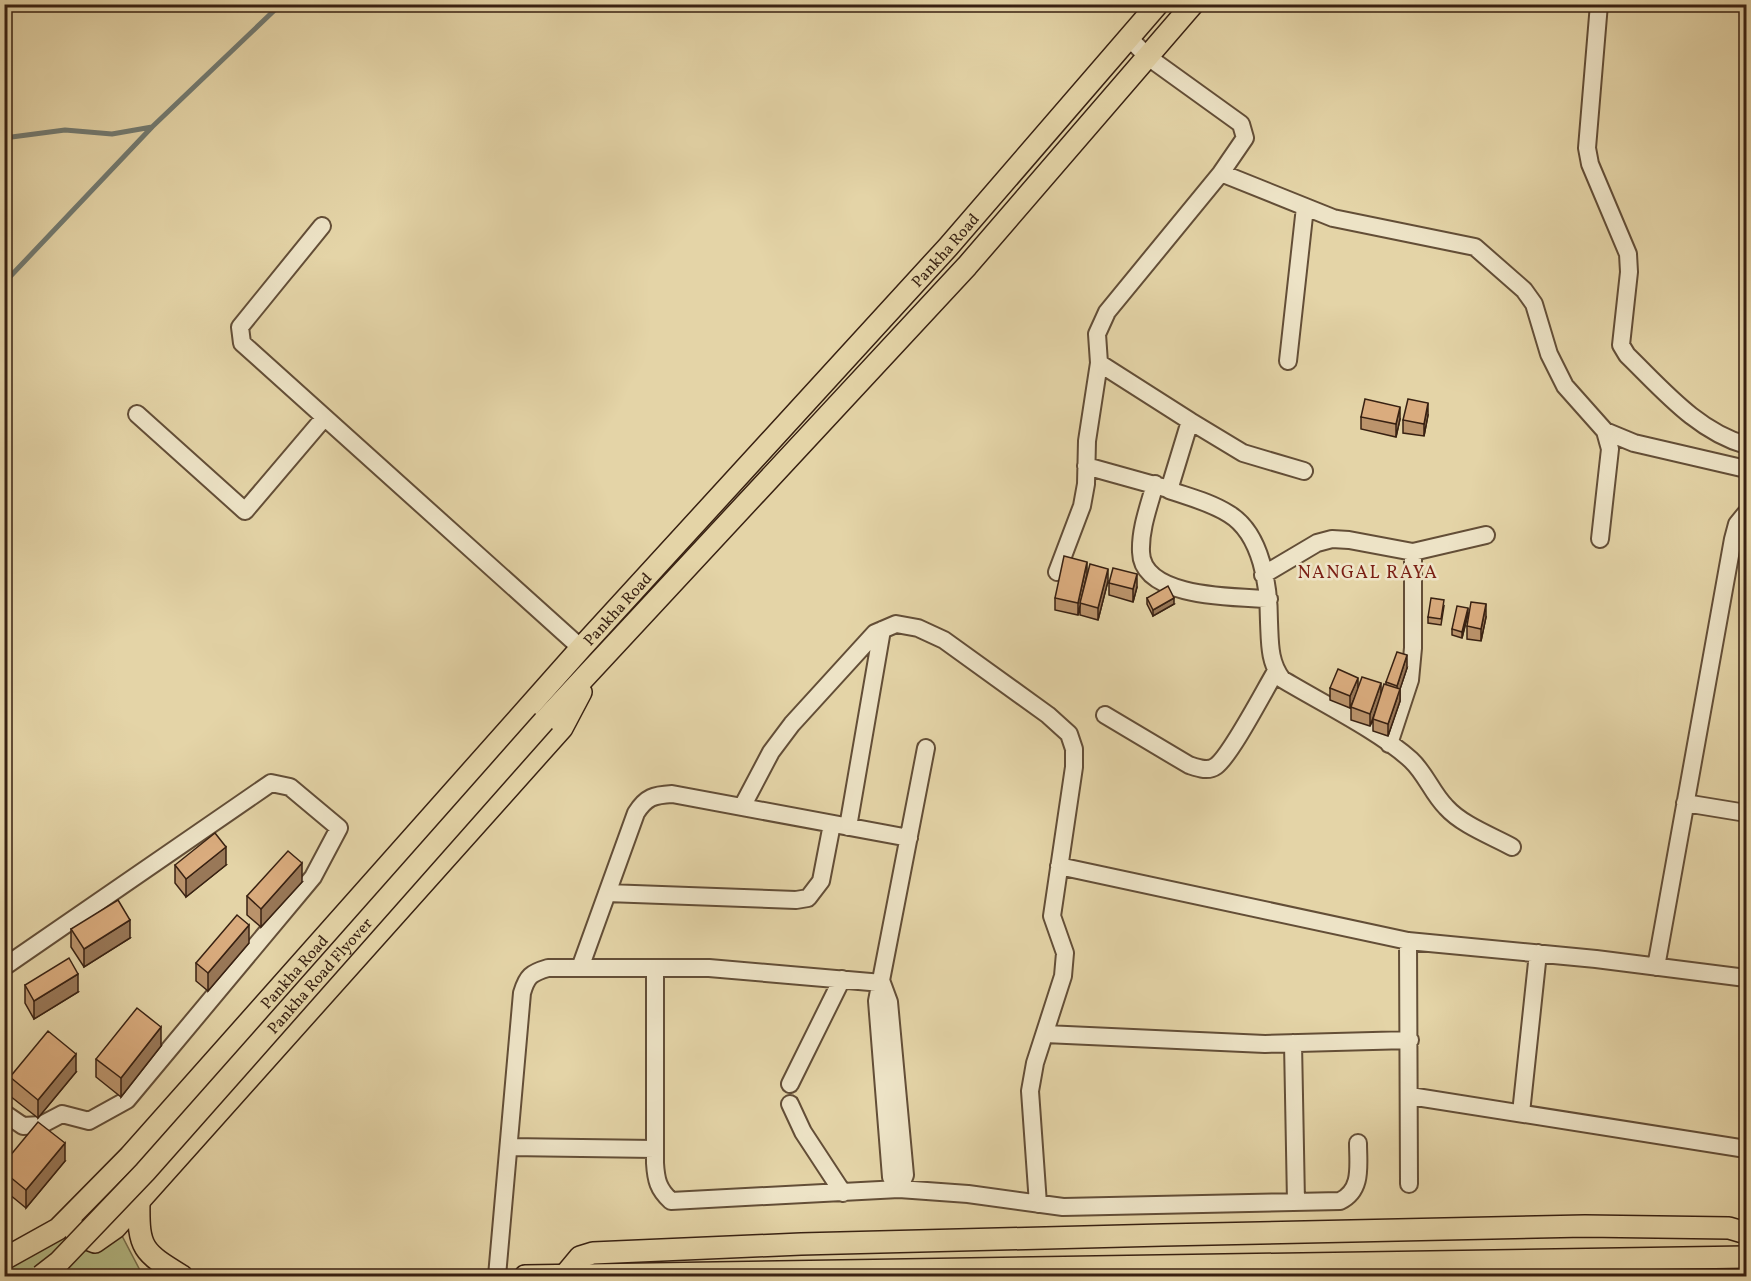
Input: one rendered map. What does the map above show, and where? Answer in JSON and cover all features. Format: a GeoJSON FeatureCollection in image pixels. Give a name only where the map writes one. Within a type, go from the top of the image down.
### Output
{"type":"FeatureCollection","features":[{"type":"Feature","properties":{"kind":"main road","name":"Pankha Road"},"geometry":{"type":"LineString","coordinates":[[4,1259],[58,1229],[130,1156],[581,648],[948,247],[1158,4]]}},
{"type":"Feature","properties":{"kind":"main road","name":"Pankha Road"},"geometry":{"type":"LineString","coordinates":[[592,671],[967,266],[1193,4]]}},
{"type":"Feature","properties":{"kind":"main road","name":"Pankha Road Flyover"},"geometry":{"type":"LineString","coordinates":[[41,1276],[60,1262],[145,1172],[544,720],[592,671]]}},
{"type":"Feature","properties":{"kind":"main road"},"geometry":{"type":"LineString","coordinates":[[74,1213],[72,1227],[77,1235],[95,1242],[106,1237],[562,728],[592,671]]}},
{"type":"Feature","properties":{"kind":"main road"},"geometry":{"type":"LineString","coordinates":[[139,1202],[139,1232],[150,1256],[182,1276]]}},
{"type":"Feature","properties":{"kind":"main road"},"geometry":{"type":"LineString","coordinates":[[565,1275],[580,1257],[593,1253],[813,1244],[1585,1226],[1729,1228],[1746,1232]]}},
{"type":"Feature","properties":{"kind":"main road"},"geometry":{"type":"LineString","coordinates":[[525,1276],[1746,1257]]}},
{"type":"Feature","properties":{"kind":"street"},"geometry":{"type":"LineString","coordinates":[[1599,4],[1587,148],[1590,164],[1628,254],[1629,272],[1621,345],[1627,355],[1686,412],[1712,431],[1746,445]]}},
{"type":"Feature","properties":{"kind":"street"},"geometry":{"type":"LineString","coordinates":[[1057,572],[1078,520],[1099,363],[1097,334],[1107,312],[1221,173],[1245,138],[1241,124],[1148,57],[1129,38]]}},
{"type":"Feature","properties":{"kind":"street"},"geometry":{"type":"LineString","coordinates":[[1221,173],[1333,218],[1475,247],[1491,258],[1524,290],[1534,304],[1549,354],[1564,386],[1605,431],[1634,444],[1746,469]]}},
{"type":"Feature","properties":{"kind":"street"},"geometry":{"type":"LineString","coordinates":[[1288,361],[1305,207]]}},
{"type":"Feature","properties":{"kind":"street"},"geometry":{"type":"LineString","coordinates":[[322,226],[240,327],[242,343],[581,648]]}},
{"type":"Feature","properties":{"kind":"street"},"geometry":{"type":"LineString","coordinates":[[1099,363],[1243,453],[1304,471]]}},
{"type":"Feature","properties":{"kind":"street"},"geometry":{"type":"LineString","coordinates":[[137,414],[245,510],[324,418]]}},
{"type":"Feature","properties":{"kind":"street"},"geometry":{"type":"LineString","coordinates":[[1190,421],[1143,530],[1141,554],[1146,569],[1160,580],[1194,594],[1269,599]]}},
{"type":"Feature","properties":{"kind":"street"},"geometry":{"type":"LineString","coordinates":[[1600,539],[1610,449],[1605,431]]}},
{"type":"Feature","properties":{"kind":"street"},"geometry":{"type":"LineString","coordinates":[[1086,466],[1162,487],[1203,501],[1230,515],[1244,528],[1257,551],[1269,599],[1270,639],[1276,671],[1282,679],[1410,759],[1428,779],[1444,806],[1452,814],[1512,847]]}},
{"type":"Feature","properties":{"kind":"street"},"geometry":{"type":"LineString","coordinates":[[1656,967],[1732,539],[1737,524],[1746,513]]}},
{"type":"Feature","properties":{"kind":"street"},"geometry":{"type":"LineString","coordinates":[[1263,575],[1317,543],[1332,539],[1413,552],[1486,535]]}},
{"type":"Feature","properties":{"kind":"street"},"geometry":{"type":"LineString","coordinates":[[1389,744],[1410,680],[1413,648],[1413,552]]}},
{"type":"Feature","properties":{"kind":"street"},"geometry":{"type":"LineString","coordinates":[[742,807],[771,752],[792,724],[875,633],[896,624],[918,628],[944,640],[1048,714],[1069,734],[1074,749],[1074,767],[1052,916],[1065,952],[1063,976],[1030,1091],[1038,1204]]}},
{"type":"Feature","properties":{"kind":"street"},"geometry":{"type":"LineString","coordinates":[[607,893],[796,900],[808,898],[821,881],[840,825],[882,630]]}},
{"type":"Feature","properties":{"kind":"street"},"geometry":{"type":"LineString","coordinates":[[1105,715],[1189,765],[1203,770],[1215,767],[1226,755],[1276,671]]}},
{"type":"Feature","properties":{"kind":"street"},"geometry":{"type":"LineString","coordinates":[[899,1189],[905,1175],[890,1002],[882,983],[926,748]]}},
{"type":"Feature","properties":{"kind":"street"},"geometry":{"type":"LineString","coordinates":[[4,967],[271,783],[290,787],[339,828],[313,877],[127,1100],[89,1120],[62,1114],[41,1125],[22,1126],[4,1113]]}},
{"type":"Feature","properties":{"kind":"street"},"geometry":{"type":"LineString","coordinates":[[580,968],[636,813],[644,800],[654,795],[672,794],[909,838]]}},
{"type":"Feature","properties":{"kind":"street"},"geometry":{"type":"LineString","coordinates":[[1685,803],[1746,813]]}},
{"type":"Feature","properties":{"kind":"street"},"geometry":{"type":"LineString","coordinates":[[1059,866],[1408,940],[1746,978]]}},
{"type":"Feature","properties":{"kind":"street"},"geometry":{"type":"LineString","coordinates":[[1408,940],[1409,1184]]}},
{"type":"Feature","properties":{"kind":"street"},"geometry":{"type":"LineString","coordinates":[[1521,1113],[1538,953]]}},
{"type":"Feature","properties":{"kind":"street"},"geometry":{"type":"LineString","coordinates":[[497,1276],[526,979],[532,973],[548,968],[767,971],[882,983]]}},
{"type":"Feature","properties":{"kind":"street"},"geometry":{"type":"LineString","coordinates":[[655,968],[656,1182],[661,1192],[671,1201],[899,1189],[968,1194],[1063,1207],[1340,1201],[1350,1197],[1357,1180],[1358,1143]]}},
{"type":"Feature","properties":{"kind":"street"},"geometry":{"type":"LineString","coordinates":[[790,1084],[842,979]]}},
{"type":"Feature","properties":{"kind":"street"},"geometry":{"type":"LineString","coordinates":[[1045,1034],[1182,1042],[1293,1043],[1410,1040]]}},
{"type":"Feature","properties":{"kind":"street"},"geometry":{"type":"LineString","coordinates":[[1293,1043],[1296,1202]]}},
{"type":"Feature","properties":{"kind":"street"},"geometry":{"type":"LineString","coordinates":[[1410,1096],[1746,1149]]}},
{"type":"Feature","properties":{"kind":"street"},"geometry":{"type":"LineString","coordinates":[[790,1104],[803,1132],[843,1193]]}},
{"type":"Feature","properties":{"kind":"street"},"geometry":{"type":"LineString","coordinates":[[509,1147],[655,1149]]}},
{"type":"Feature","properties":{"kind":"green space"},"geometry":{"type":"Polygon","coordinates":[[[67,1230],[121,1234],[143,1276],[5,1276],[4,1266],[67,1230]]]}},
{"type":"Feature","properties":{"kind":"building"},"geometry":{"type":"Polygon","coordinates":[[[1365,399],[1400,407],[1396,424],[1361,417],[1365,399]]]}},
{"type":"Feature","properties":{"kind":"building"},"geometry":{"type":"Polygon","coordinates":[[[1408,399],[1428,403],[1424,424],[1403,420],[1408,399]]]}},
{"type":"Feature","properties":{"kind":"building"},"geometry":{"type":"Polygon","coordinates":[[[1064,556],[1087,562],[1078,603],[1055,598],[1064,556]]]}},
{"type":"Feature","properties":{"kind":"building"},"geometry":{"type":"Polygon","coordinates":[[[1090,564],[1108,569],[1098,608],[1080,603],[1090,564]]]}},
{"type":"Feature","properties":{"kind":"building"},"geometry":{"type":"Polygon","coordinates":[[[1113,568],[1137,574],[1133,589],[1109,583],[1113,568]]]}},
{"type":"Feature","properties":{"kind":"building"},"geometry":{"type":"Polygon","coordinates":[[[1168,586],[1174,598],[1153,610],[1147,598],[1168,586]]]}},
{"type":"Feature","properties":{"kind":"building"},"geometry":{"type":"Polygon","coordinates":[[[1431,598],[1444,600],[1441,619],[1428,617],[1431,598]]]}},
{"type":"Feature","properties":{"kind":"building"},"geometry":{"type":"Polygon","coordinates":[[[1471,602],[1486,604],[1481,629],[1467,626],[1471,602]]]}},
{"type":"Feature","properties":{"kind":"building"},"geometry":{"type":"Polygon","coordinates":[[[1457,606],[1468,608],[1462,632],[1452,629],[1457,606]]]}},
{"type":"Feature","properties":{"kind":"building"},"geometry":{"type":"Polygon","coordinates":[[[1397,652],[1407,655],[1397,686],[1386,682],[1397,652]]]}},
{"type":"Feature","properties":{"kind":"building"},"geometry":{"type":"Polygon","coordinates":[[[1338,669],[1358,678],[1350,696],[1330,688],[1338,669]]]}},
{"type":"Feature","properties":{"kind":"building"},"geometry":{"type":"Polygon","coordinates":[[[1362,677],[1381,683],[1370,714],[1351,707],[1362,677]]]}},
{"type":"Feature","properties":{"kind":"building"},"geometry":{"type":"Polygon","coordinates":[[[1384,684],[1400,689],[1388,724],[1373,719],[1384,684]]]}},
{"type":"Feature","properties":{"kind":"building"},"geometry":{"type":"Polygon","coordinates":[[[215,833],[226,847],[186,879],[175,865],[215,833]]]}},
{"type":"Feature","properties":{"kind":"building"},"geometry":{"type":"Polygon","coordinates":[[[288,851],[302,863],[261,909],[247,896],[288,851]]]}},
{"type":"Feature","properties":{"kind":"building"},"geometry":{"type":"Polygon","coordinates":[[[118,900],[130,920],[84,949],[71,929],[118,900]]]}},
{"type":"Feature","properties":{"kind":"building"},"geometry":{"type":"Polygon","coordinates":[[[237,915],[249,925],[208,973],[196,963],[237,915]]]}},
{"type":"Feature","properties":{"kind":"building"},"geometry":{"type":"Polygon","coordinates":[[[69,958],[78,974],[34,1001],[25,985],[69,958]]]}},
{"type":"Feature","properties":{"kind":"building"},"geometry":{"type":"Polygon","coordinates":[[[137,1008],[161,1027],[121,1078],[96,1059],[137,1008]]]}},
{"type":"Feature","properties":{"kind":"building"},"geometry":{"type":"Polygon","coordinates":[[[48,1031],[76,1054],[38,1100],[10,1077],[48,1031]]]}},
{"type":"Feature","properties":{"kind":"building"},"geometry":{"type":"Polygon","coordinates":[[[38,1122],[65,1143],[26,1190],[4,1172],[4,1163],[38,1122]]]}},
{"type":"Feature","properties":{"kind":"waterway"},"geometry":{"type":"LineString","coordinates":[[4,283],[152,127],[281,4]]}},
{"type":"Feature","properties":{"kind":"waterway"},"geometry":{"type":"LineString","coordinates":[[4,138],[65,130],[112,134],[152,127]]}},
{"type":"Feature","properties":{"kind":"district","name":"NANGAL RAYA"},"geometry":{"type":"Point","coordinates":[1368,572]}}]}
